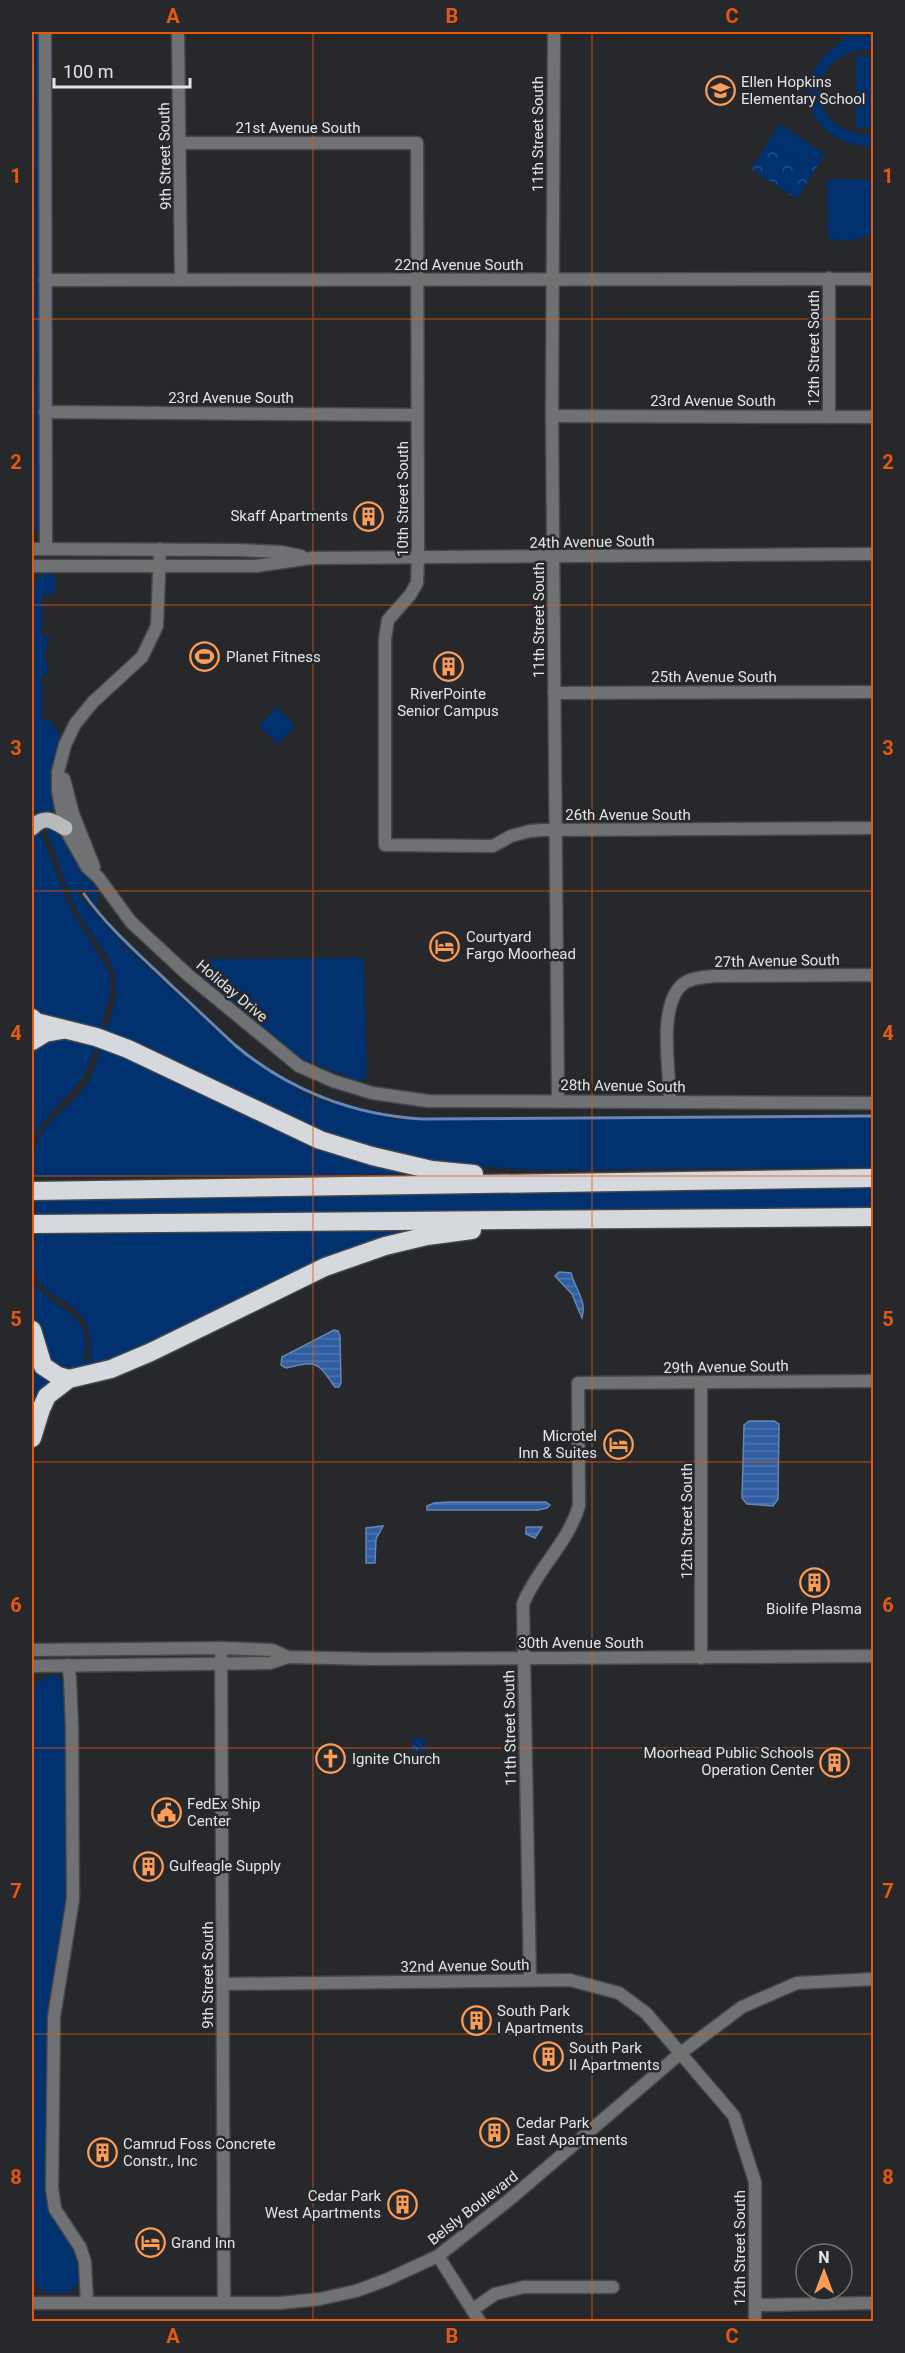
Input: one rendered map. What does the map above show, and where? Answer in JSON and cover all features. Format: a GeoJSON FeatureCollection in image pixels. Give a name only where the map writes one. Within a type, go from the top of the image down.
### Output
{"type":"FeatureCollection","features":[{"type":"Feature","properties":{"kind":"highway"},"geometry":{"type":"LineString","coordinates":[[32,1018],[36,1022],[96,1037],[128,1049],[320,1140],[372,1156],[432,1170],[495,1177],[526,1184]]}},
{"type":"Feature","properties":{"kind":"highway"},"geometry":{"type":"LineString","coordinates":[[32,1041],[45,1033],[63,1030]]}},
{"type":"Feature","properties":{"kind":"highway"},"geometry":{"type":"LineString","coordinates":[[32,1191],[873,1178]]}},
{"type":"Feature","properties":{"kind":"highway"},"geometry":{"type":"LineString","coordinates":[[32,1224],[873,1217]]}},
{"type":"Feature","properties":{"kind":"highway"},"geometry":{"type":"LineString","coordinates":[[32,1438],[47,1396],[69,1379],[111,1368],[141,1356],[325,1266],[385,1246],[427,1236],[593,1219]]}},
{"type":"Feature","properties":{"kind":"highway"},"geometry":{"type":"LineString","coordinates":[[32,1330],[43,1366],[58,1376],[69,1379]]}},
{"type":"Feature","properties":{"kind":"main road"},"geometry":{"type":"LineString","coordinates":[[32,828],[41,820],[50,819],[65,828]]}},
{"type":"Feature","properties":{"kind":"street"},"geometry":{"type":"LineString","coordinates":[[45,32],[46,549]]}},
{"type":"Feature","properties":{"kind":"street","name":"9th Street South"},"geometry":{"type":"LineString","coordinates":[[178,32],[181,280]]}},
{"type":"Feature","properties":{"kind":"street","name":"11th Street South"},"geometry":{"type":"LineString","coordinates":[[554,32],[552,416],[558,1100]]}},
{"type":"Feature","properties":{"kind":"street","name":"21st Avenue South"},"geometry":{"type":"LineString","coordinates":[[180,143],[417,143]]}},
{"type":"Feature","properties":{"kind":"street","name":"10th Street South"},"geometry":{"type":"LineString","coordinates":[[386,845],[385,639],[388,620],[410,595],[417,583],[417,143]]}},
{"type":"Feature","properties":{"kind":"street","name":"12th Street South"},"geometry":{"type":"LineString","coordinates":[[829,278],[829,417]]}},
{"type":"Feature","properties":{"kind":"street","name":"22nd Avenue South"},"geometry":{"type":"LineString","coordinates":[[45,280],[873,279]]}},
{"type":"Feature","properties":{"kind":"street","name":"23rd Avenue South"},"geometry":{"type":"LineString","coordinates":[[45,412],[417,415]]}},
{"type":"Feature","properties":{"kind":"street","name":"23rd Avenue South"},"geometry":{"type":"LineString","coordinates":[[552,416],[873,417]]}},
{"type":"Feature","properties":{"kind":"street","name":"24th Avenue South"},"geometry":{"type":"LineString","coordinates":[[32,549],[231,550],[281,552],[311,558]]}},
{"type":"Feature","properties":{"kind":"street","name":"Holiday Drive"},"geometry":{"type":"LineString","coordinates":[[160,549],[157,626],[142,657],[93,702],[75,724],[65,745],[58,772],[58,791],[65,828],[87,867],[98,877],[131,922],[188,975],[299,1066],[333,1081],[372,1093]]}},
{"type":"Feature","properties":{"kind":"street"},"geometry":{"type":"LineString","coordinates":[[231,550],[231,566]]}},
{"type":"Feature","properties":{"kind":"street","name":"24th Avenue South"},"geometry":{"type":"LineString","coordinates":[[32,566],[256,566],[311,558],[873,554]]}},
{"type":"Feature","properties":{"kind":"street","name":"25th Avenue South"},"geometry":{"type":"LineString","coordinates":[[554,693],[873,692]]}},
{"type":"Feature","properties":{"kind":"street","name":"Holiday Drive"},"geometry":{"type":"LineString","coordinates":[[62,758],[67,794],[73,814],[98,877]]}},
{"type":"Feature","properties":{"kind":"street","name":"26th Avenue South"},"geometry":{"type":"LineString","coordinates":[[386,845],[493,846],[511,836],[530,831],[554,830],[873,828]]}},
{"type":"Feature","properties":{"kind":"street","name":"27th Avenue South"},"geometry":{"type":"LineString","coordinates":[[670,1102],[667,1015],[672,998],[683,984],[697,978],[714,976],[873,975]]}},
{"type":"Feature","properties":{"kind":"street","name":"28th Avenue South"},"geometry":{"type":"LineString","coordinates":[[372,1093],[428,1101],[873,1103]]}},
{"type":"Feature","properties":{"kind":"street","name":"29th Avenue South"},"geometry":{"type":"LineString","coordinates":[[578,1383],[873,1381]]}},
{"type":"Feature","properties":{"kind":"street","name":"11th Street South"},"geometry":{"type":"LineString","coordinates":[[530,1980],[523,1604],[529,1589],[574,1523],[579,1506],[578,1383]]}},
{"type":"Feature","properties":{"kind":"street","name":"12th Street South"},"geometry":{"type":"LineString","coordinates":[[701,1383],[701,1658]]}},
{"type":"Feature","properties":{"kind":"street","name":"9th Street South"},"geometry":{"type":"LineString","coordinates":[[221,1648],[224,2302]]}},
{"type":"Feature","properties":{"kind":"street","name":"30th Avenue South"},"geometry":{"type":"LineString","coordinates":[[32,1650],[221,1648],[272,1650],[288,1656],[372,1659],[873,1656]]}},
{"type":"Feature","properties":{"kind":"street","name":"30th Avenue South"},"geometry":{"type":"LineString","coordinates":[[32,1666],[270,1663],[288,1656]]}},
{"type":"Feature","properties":{"kind":"street"},"geometry":{"type":"LineString","coordinates":[[68,1665],[71,1718],[73,1899],[54,2017],[52,2189],[55,2209],[80,2247],[85,2262],[87,2303]]}},
{"type":"Feature","properties":{"kind":"street","name":"Belsly Boulevard"},"geometry":{"type":"LineString","coordinates":[[32,2303],[280,2302],[320,2299],[356,2291],[438,2256],[509,2200],[682,2052],[742,2007],[797,1983],[873,1979]]}},
{"type":"Feature","properties":{"kind":"street","name":"32nd Avenue South"},"geometry":{"type":"LineString","coordinates":[[224,1984],[570,1980],[619,1994],[646,2013],[682,2052]]}},
{"type":"Feature","properties":{"kind":"street","name":"12th Street South"},"geometry":{"type":"LineString","coordinates":[[682,2052],[734,2116],[755,2182],[755,2322]]}},
{"type":"Feature","properties":{"kind":"street"},"geometry":{"type":"LineString","coordinates":[[438,2256],[480,2322]]}},
{"type":"Feature","properties":{"kind":"street"},"geometry":{"type":"LineString","coordinates":[[472,2310],[495,2294],[524,2287],[613,2287]]}},
{"type":"Feature","properties":{"kind":"street"},"geometry":{"type":"LineString","coordinates":[[755,2305],[873,2303]]}},
{"type":"Feature","properties":{"kind":"green space"},"geometry":{"type":"Polygon","coordinates":[[[32,32],[39,32],[37,374],[39,531],[32,531],[32,32]]]}},
{"type":"Feature","properties":{"kind":"green space"},"geometry":{"type":"Polygon","coordinates":[[[843,37],[873,37],[873,49],[850,53],[833,62],[824,76],[820,92],[823,108],[833,122],[850,131],[873,135],[873,146],[850,143],[832,135],[819,122],[811,107],[809,90],[813,72],[825,56],[843,41],[843,37]]]}},
{"type":"Feature","properties":{"kind":"green space"},"geometry":{"type":"Polygon","coordinates":[[[856,56],[873,56],[873,128],[856,128],[856,56]]]}},
{"type":"Feature","properties":{"kind":"green space"},"geometry":{"type":"Polygon","coordinates":[[[780,124],[814,147],[803,164],[768,142],[780,124]]]}},
{"type":"Feature","properties":{"kind":"green space"},"geometry":{"type":"Polygon","coordinates":[[[768,142],[803,164],[814,147],[825,154],[797,199],[751,169],[768,142]]]}},
{"type":"Feature","properties":{"kind":"green space"},"geometry":{"type":"Polygon","coordinates":[[[829,179],[873,180],[873,231],[852,240],[828,238],[827,182],[829,179]]]}},
{"type":"Feature","properties":{"kind":"green space"},"geometry":{"type":"Polygon","coordinates":[[[49,573],[55,578],[55,593],[42,595],[42,636],[51,637],[45,655],[51,673],[42,675],[42,719],[50,720],[60,736],[53,768],[57,809],[42,813],[32,819],[32,587],[40,576],[49,573]]]}},
{"type":"Feature","properties":{"kind":"green space"},"geometry":{"type":"Polygon","coordinates":[[[276,707],[295,726],[278,744],[259,726],[276,707]]]}},
{"type":"Feature","properties":{"kind":"green space"},"geometry":{"type":"Polygon","coordinates":[[[45,828],[52,829],[68,842],[98,892],[97,908],[86,890],[79,891],[78,895],[131,952],[238,1050],[262,1068],[314,1098],[394,1119],[420,1120],[873,1118],[873,1167],[531,1170],[438,1163],[354,1143],[54,1023],[32,1009],[32,837],[39,829],[70,908],[108,969],[111,984],[110,997],[101,1025],[107,1028],[114,1006],[116,988],[114,973],[108,959],[73,902],[45,828]]]}},
{"type":"Feature","properties":{"kind":"green space"},"geometry":{"type":"Polygon","coordinates":[[[364,958],[367,1077],[359,1081],[309,1062],[285,1048],[204,979],[203,971],[213,959],[364,958]]]}},
{"type":"Feature","properties":{"kind":"green space"},"geometry":{"type":"Polygon","coordinates":[[[70,1038],[90,1042],[426,1174],[34,1177],[36,1145],[41,1134],[86,1085],[100,1051],[95,1049],[83,1078],[39,1127],[32,1141],[32,1052],[44,1042],[70,1038]]]}},
{"type":"Feature","properties":{"kind":"green space"},"geometry":{"type":"Polygon","coordinates":[[[873,1187],[874,1208],[36,1216],[36,1196],[873,1187]]]}},
{"type":"Feature","properties":{"kind":"green space"},"geometry":{"type":"Polygon","coordinates":[[[425,1230],[82,1371],[65,1370],[52,1366],[41,1347],[34,1310],[32,1279],[50,1299],[78,1321],[84,1331],[86,1344],[83,1361],[90,1361],[89,1332],[82,1317],[46,1289],[36,1276],[33,1261],[35,1234],[425,1230]]]}},
{"type":"Feature","properties":{"kind":"green space"},"geometry":{"type":"Polygon","coordinates":[[[32,1354],[53,1382],[32,1419],[32,1354]]]}},
{"type":"Feature","properties":{"kind":"green space"},"geometry":{"type":"Polygon","coordinates":[[[51,1675],[59,1677],[65,1686],[68,1894],[46,2183],[53,2209],[75,2256],[80,2281],[72,2291],[62,2293],[46,2292],[34,2283],[33,1686],[35,1681],[38,1682],[51,1675]]]}},
{"type":"Feature","properties":{"kind":"green space"},"geometry":{"type":"Polygon","coordinates":[[[412,1738],[425,1738],[425,1752],[412,1752],[412,1738]]]}},
{"type":"Feature","properties":{"kind":"shaded area"},"geometry":{"type":"Polygon","coordinates":[[[559,1272],[571,1273],[582,1300],[582,1318],[572,1294],[555,1276],[559,1272]]]}},
{"type":"Feature","properties":{"kind":"shaded area"},"geometry":{"type":"Polygon","coordinates":[[[334,1330],[338,1331],[340,1336],[341,1383],[339,1387],[335,1387],[316,1365],[305,1364],[286,1368],[281,1365],[282,1357],[334,1330]]]}},
{"type":"Feature","properties":{"kind":"shaded area"},"geometry":{"type":"Polygon","coordinates":[[[749,1421],[774,1421],[779,1424],[778,1499],[773,1506],[747,1504],[742,1498],[744,1425],[749,1421]]]}},
{"type":"Feature","properties":{"kind":"shaded area"},"geometry":{"type":"Polygon","coordinates":[[[546,1502],[550,1505],[538,1510],[427,1510],[427,1506],[434,1503],[546,1502]]]}},
{"type":"Feature","properties":{"kind":"shaded area"},"geometry":{"type":"Polygon","coordinates":[[[383,1526],[376,1539],[375,1563],[366,1563],[366,1528],[383,1526]]]}},
{"type":"Feature","properties":{"kind":"shaded area"},"geometry":{"type":"Polygon","coordinates":[[[526,1527],[542,1527],[535,1538],[526,1534],[526,1527]]]}},
{"type":"Feature","properties":{"kind":"waterway"},"geometry":{"type":"LineString","coordinates":[[84,894],[126,942],[235,1045],[277,1075],[299,1087],[346,1106],[396,1117],[422,1119],[874,1116]]}},
{"type":"Feature","properties":{"kind":"place","name":"Ellen Hopkins Elementary School"},"geometry":{"type":"Point","coordinates":[720,91]}},
{"type":"Feature","properties":{"kind":"place","name":"Skaff Apartments"},"geometry":{"type":"Point","coordinates":[369,516]}},
{"type":"Feature","properties":{"kind":"place","name":"Planet Fitness"},"geometry":{"type":"Point","coordinates":[205,657]}},
{"type":"Feature","properties":{"kind":"place","name":"RiverPointe Senior Campus"},"geometry":{"type":"Point","coordinates":[448,667]}},
{"type":"Feature","properties":{"kind":"place","name":"Courtyard Fargo Moorhead"},"geometry":{"type":"Point","coordinates":[445,946]}},
{"type":"Feature","properties":{"kind":"place","name":"Microtel Inn & Suites"},"geometry":{"type":"Point","coordinates":[618,1445]}},
{"type":"Feature","properties":{"kind":"place","name":"Biolife Plasma"},"geometry":{"type":"Point","coordinates":[814,1582]}},
{"type":"Feature","properties":{"kind":"place","name":"Ignite Church"},"geometry":{"type":"Point","coordinates":[331,1759]}},
{"type":"Feature","properties":{"kind":"place","name":"Moorhead Public Schools Operation Center"},"geometry":{"type":"Point","coordinates":[835,1762]}},
{"type":"Feature","properties":{"kind":"place","name":"FedEx Ship Center"},"geometry":{"type":"Point","coordinates":[166,1813]}},
{"type":"Feature","properties":{"kind":"place","name":"Gulfeagle Supply"},"geometry":{"type":"Point","coordinates":[148,1866]}},
{"type":"Feature","properties":{"kind":"place","name":"South Park I Apartments"},"geometry":{"type":"Point","coordinates":[476,2020]}},
{"type":"Feature","properties":{"kind":"place","name":"South Park II Apartments"},"geometry":{"type":"Point","coordinates":[548,2057]}},
{"type":"Feature","properties":{"kind":"place","name":"Cedar Park East Apartments"},"geometry":{"type":"Point","coordinates":[495,2132]}},
{"type":"Feature","properties":{"kind":"place","name":"Camrud Foss Concrete Constr., Inc"},"geometry":{"type":"Point","coordinates":[102,2153]}},
{"type":"Feature","properties":{"kind":"place","name":"Cedar Park West Apartments"},"geometry":{"type":"Point","coordinates":[402,2205]}},
{"type":"Feature","properties":{"kind":"place","name":"Grand Inn"},"geometry":{"type":"Point","coordinates":[150,2243]}}]}
